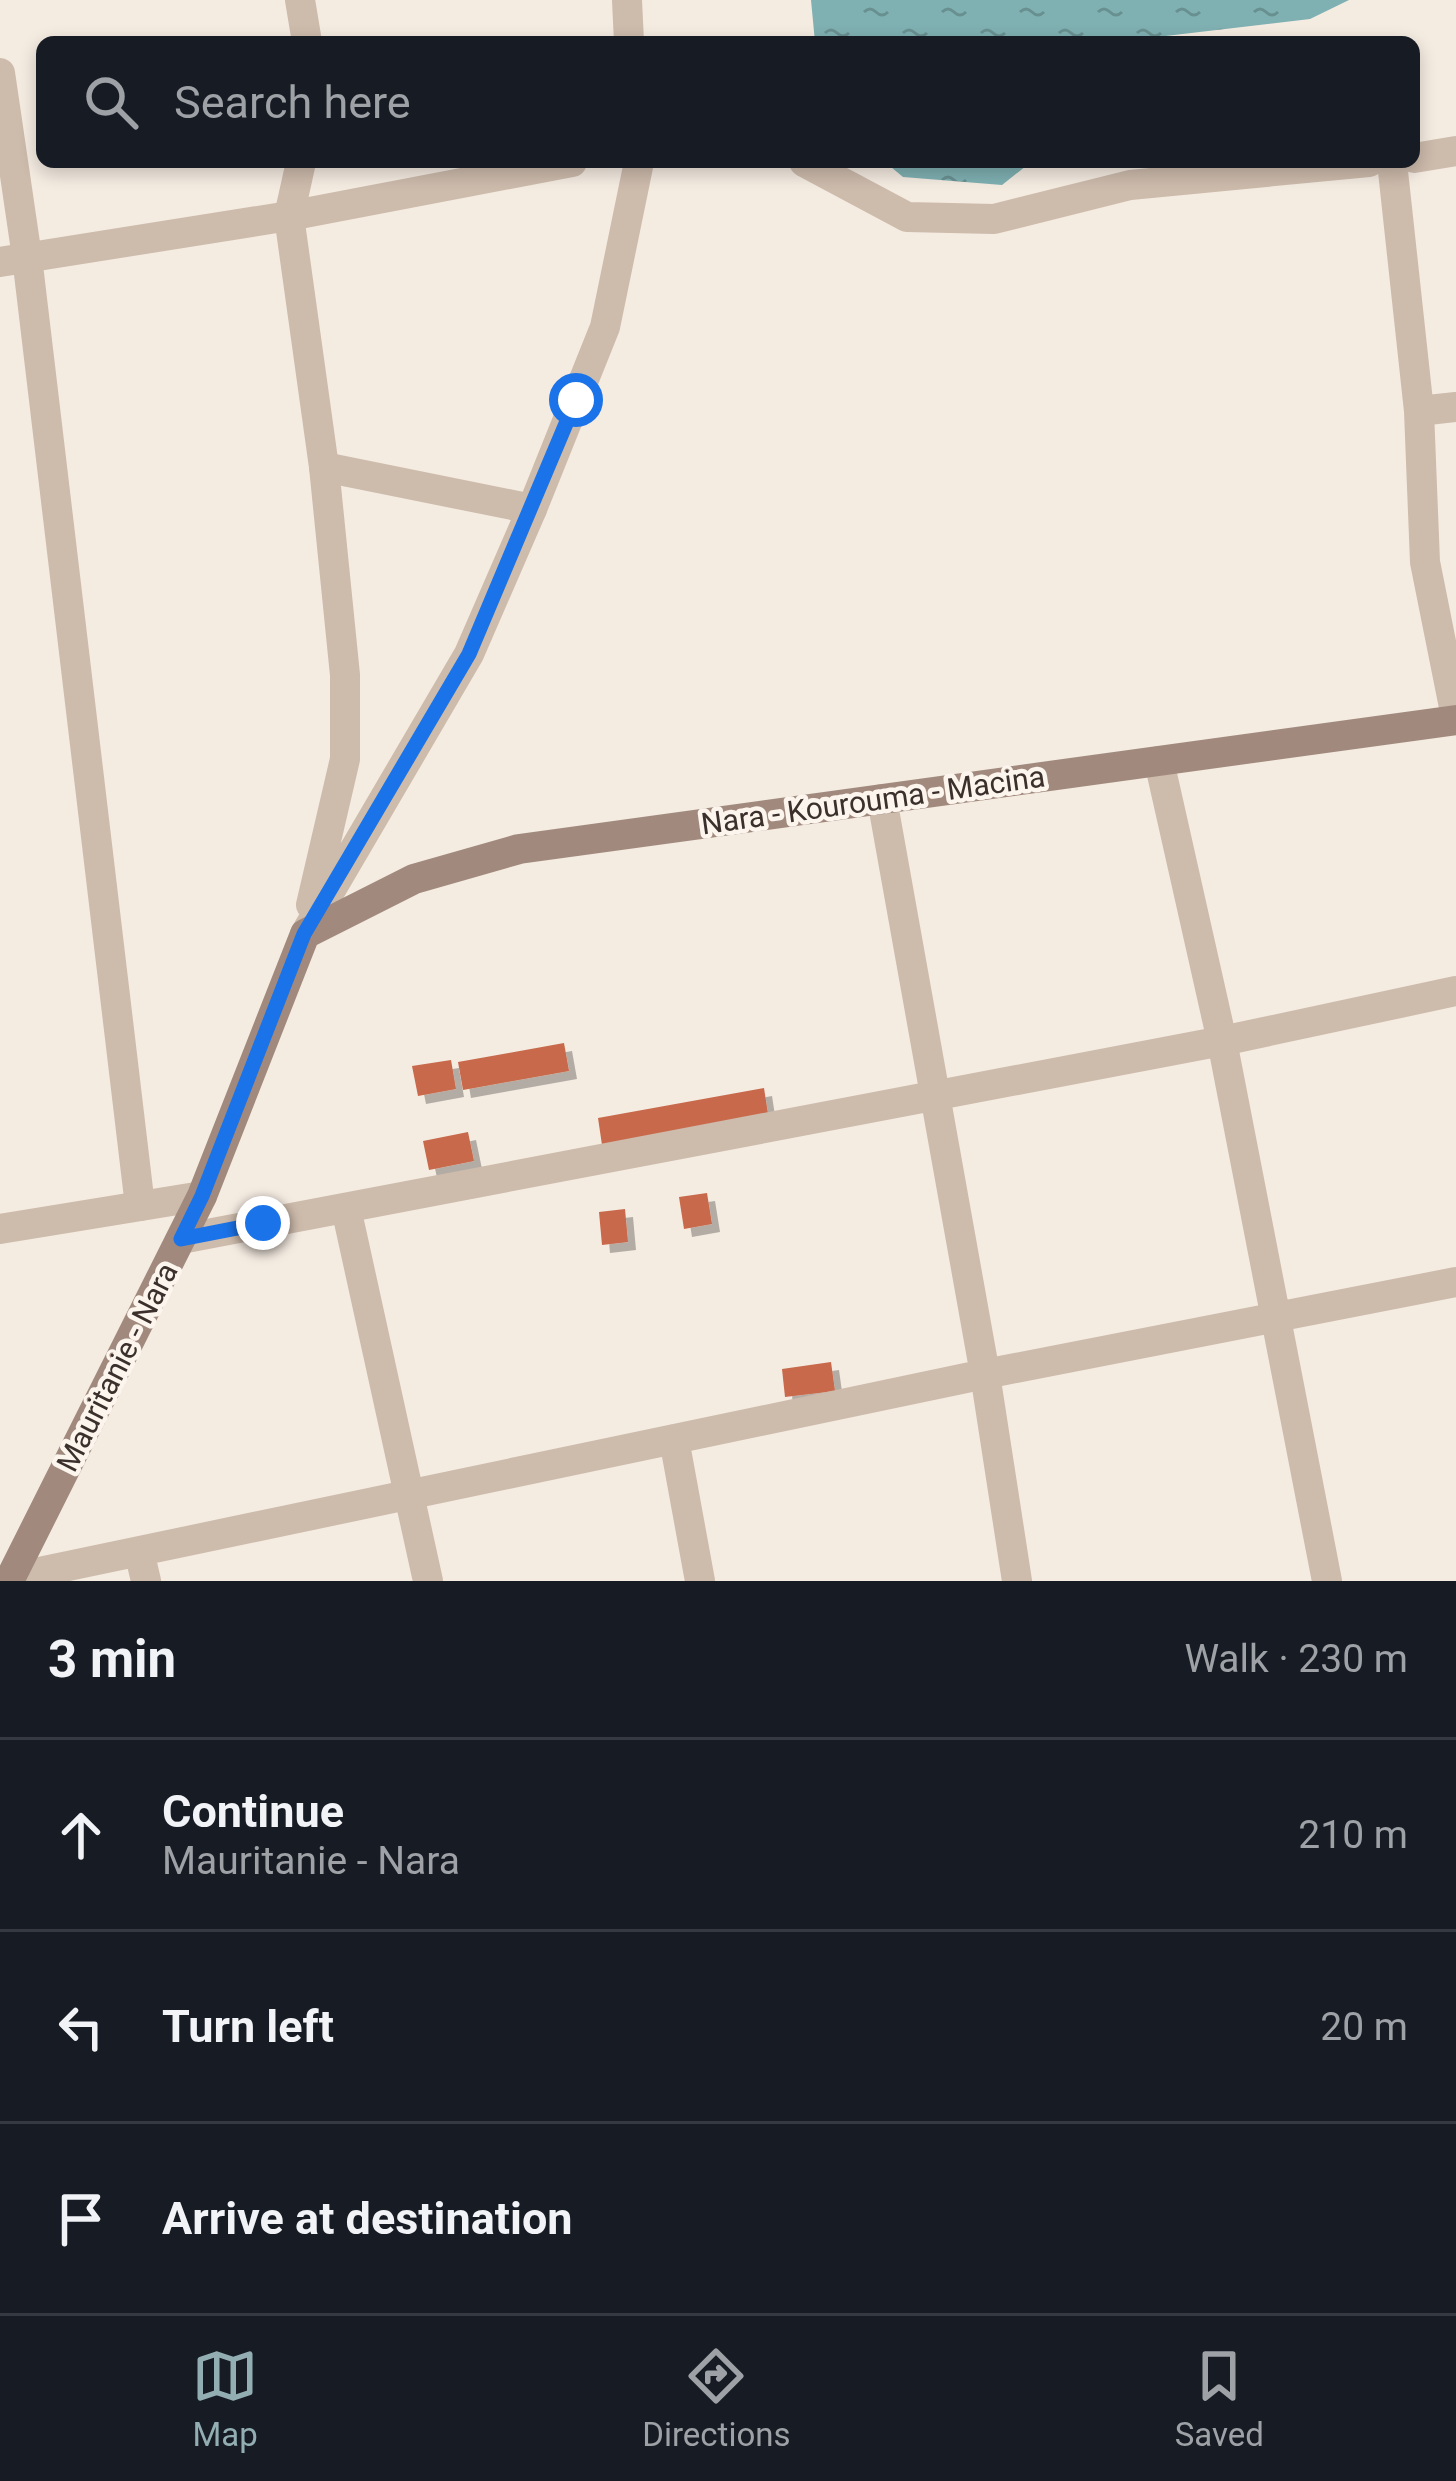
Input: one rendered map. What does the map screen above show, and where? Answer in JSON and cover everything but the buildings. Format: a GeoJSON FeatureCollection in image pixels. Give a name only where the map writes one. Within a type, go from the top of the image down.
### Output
{"type":"FeatureCollection","features":[{"type":"Feature","properties":{"kind":"main road","name":"Nara - Kourouma - Macina"},"geometry":{"type":"LineString","coordinates":[[304,934],[414,879],[519,848],[1456,719]]}},
{"type":"Feature","properties":{"kind":"main road","name":"Mauritanie - Nara"},"geometry":{"type":"LineString","coordinates":[[10,1580],[202,1196],[304,934]]}},
{"type":"Feature","properties":{"kind":"street"},"geometry":{"type":"LineString","coordinates":[[300,0],[306,36]]}},
{"type":"Feature","properties":{"kind":"street"},"geometry":{"type":"LineString","coordinates":[[627,0],[629,36]]}},
{"type":"Feature","properties":{"kind":"street"},"geometry":{"type":"LineString","coordinates":[[0,73],[14,260],[140,1206]]}},
{"type":"Feature","properties":{"kind":"street"},"geometry":{"type":"LineString","coordinates":[[1420,157],[1456,151]]}},
{"type":"Feature","properties":{"kind":"street"},"geometry":{"type":"LineString","coordinates":[[300,168],[290,216],[324,467],[345,675],[345,759],[304,934]]}},
{"type":"Feature","properties":{"kind":"street"},"geometry":{"type":"LineString","coordinates":[[14,260],[290,216],[541,168]]}},
{"type":"Feature","properties":{"kind":"street","name":"Mauritanie - Nara"},"geometry":{"type":"LineString","coordinates":[[304,934],[469,654],[605,327],[638,168]]}},
{"type":"Feature","properties":{"kind":"street"},"geometry":{"type":"LineString","coordinates":[[815,168],[908,217],[994,220],[1130,185],[1307,168]]}},
{"type":"Feature","properties":{"kind":"street"},"geometry":{"type":"LineString","coordinates":[[1393,168],[1419,411],[1425,562],[1456,719]]}},
{"type":"Feature","properties":{"kind":"street"},"geometry":{"type":"LineString","coordinates":[[1419,411],[1456,406]]}},
{"type":"Feature","properties":{"kind":"street"},"geometry":{"type":"LineString","coordinates":[[324,467],[532,509]]}},
{"type":"Feature","properties":{"kind":"street"},"geometry":{"type":"LineString","coordinates":[[1159,761],[1222,1041],[1327,1581]]}},
{"type":"Feature","properties":{"kind":"street"},"geometry":{"type":"LineString","coordinates":[[882,799],[985,1374],[1017,1581]]}},
{"type":"Feature","properties":{"kind":"street"},"geometry":{"type":"LineString","coordinates":[[181,1239],[1222,1041],[1456,991]]}},
{"type":"Feature","properties":{"kind":"street"},"geometry":{"type":"LineString","coordinates":[[0,1229],[202,1196]]}},
{"type":"Feature","properties":{"kind":"street"},"geometry":{"type":"LineString","coordinates":[[346,1208],[428,1581]]}},
{"type":"Feature","properties":{"kind":"street"},"geometry":{"type":"LineString","coordinates":[[10,1580],[143,1566],[412,1494],[1456,1282]]}},
{"type":"Feature","properties":{"kind":"street"},"geometry":{"type":"LineString","coordinates":[[674,1439],[700,1581]]}},
{"type":"Feature","properties":{"kind":"water"},"geometry":{"type":"Polygon","coordinates":[[[811,0],[1349,0],[1310,19],[1166,36],[814,36],[811,0]]]}},
{"type":"Feature","properties":{"kind":"water"},"geometry":{"type":"Polygon","coordinates":[[[892,168],[1023,168],[1002,185],[903,177],[892,168]]]}},
{"type":"Feature","properties":{"kind":"route"},"geometry":{"type":"LineString","coordinates":[[263,1223],[181,1239],[304,934],[469,654],[576,400]]}}]}
